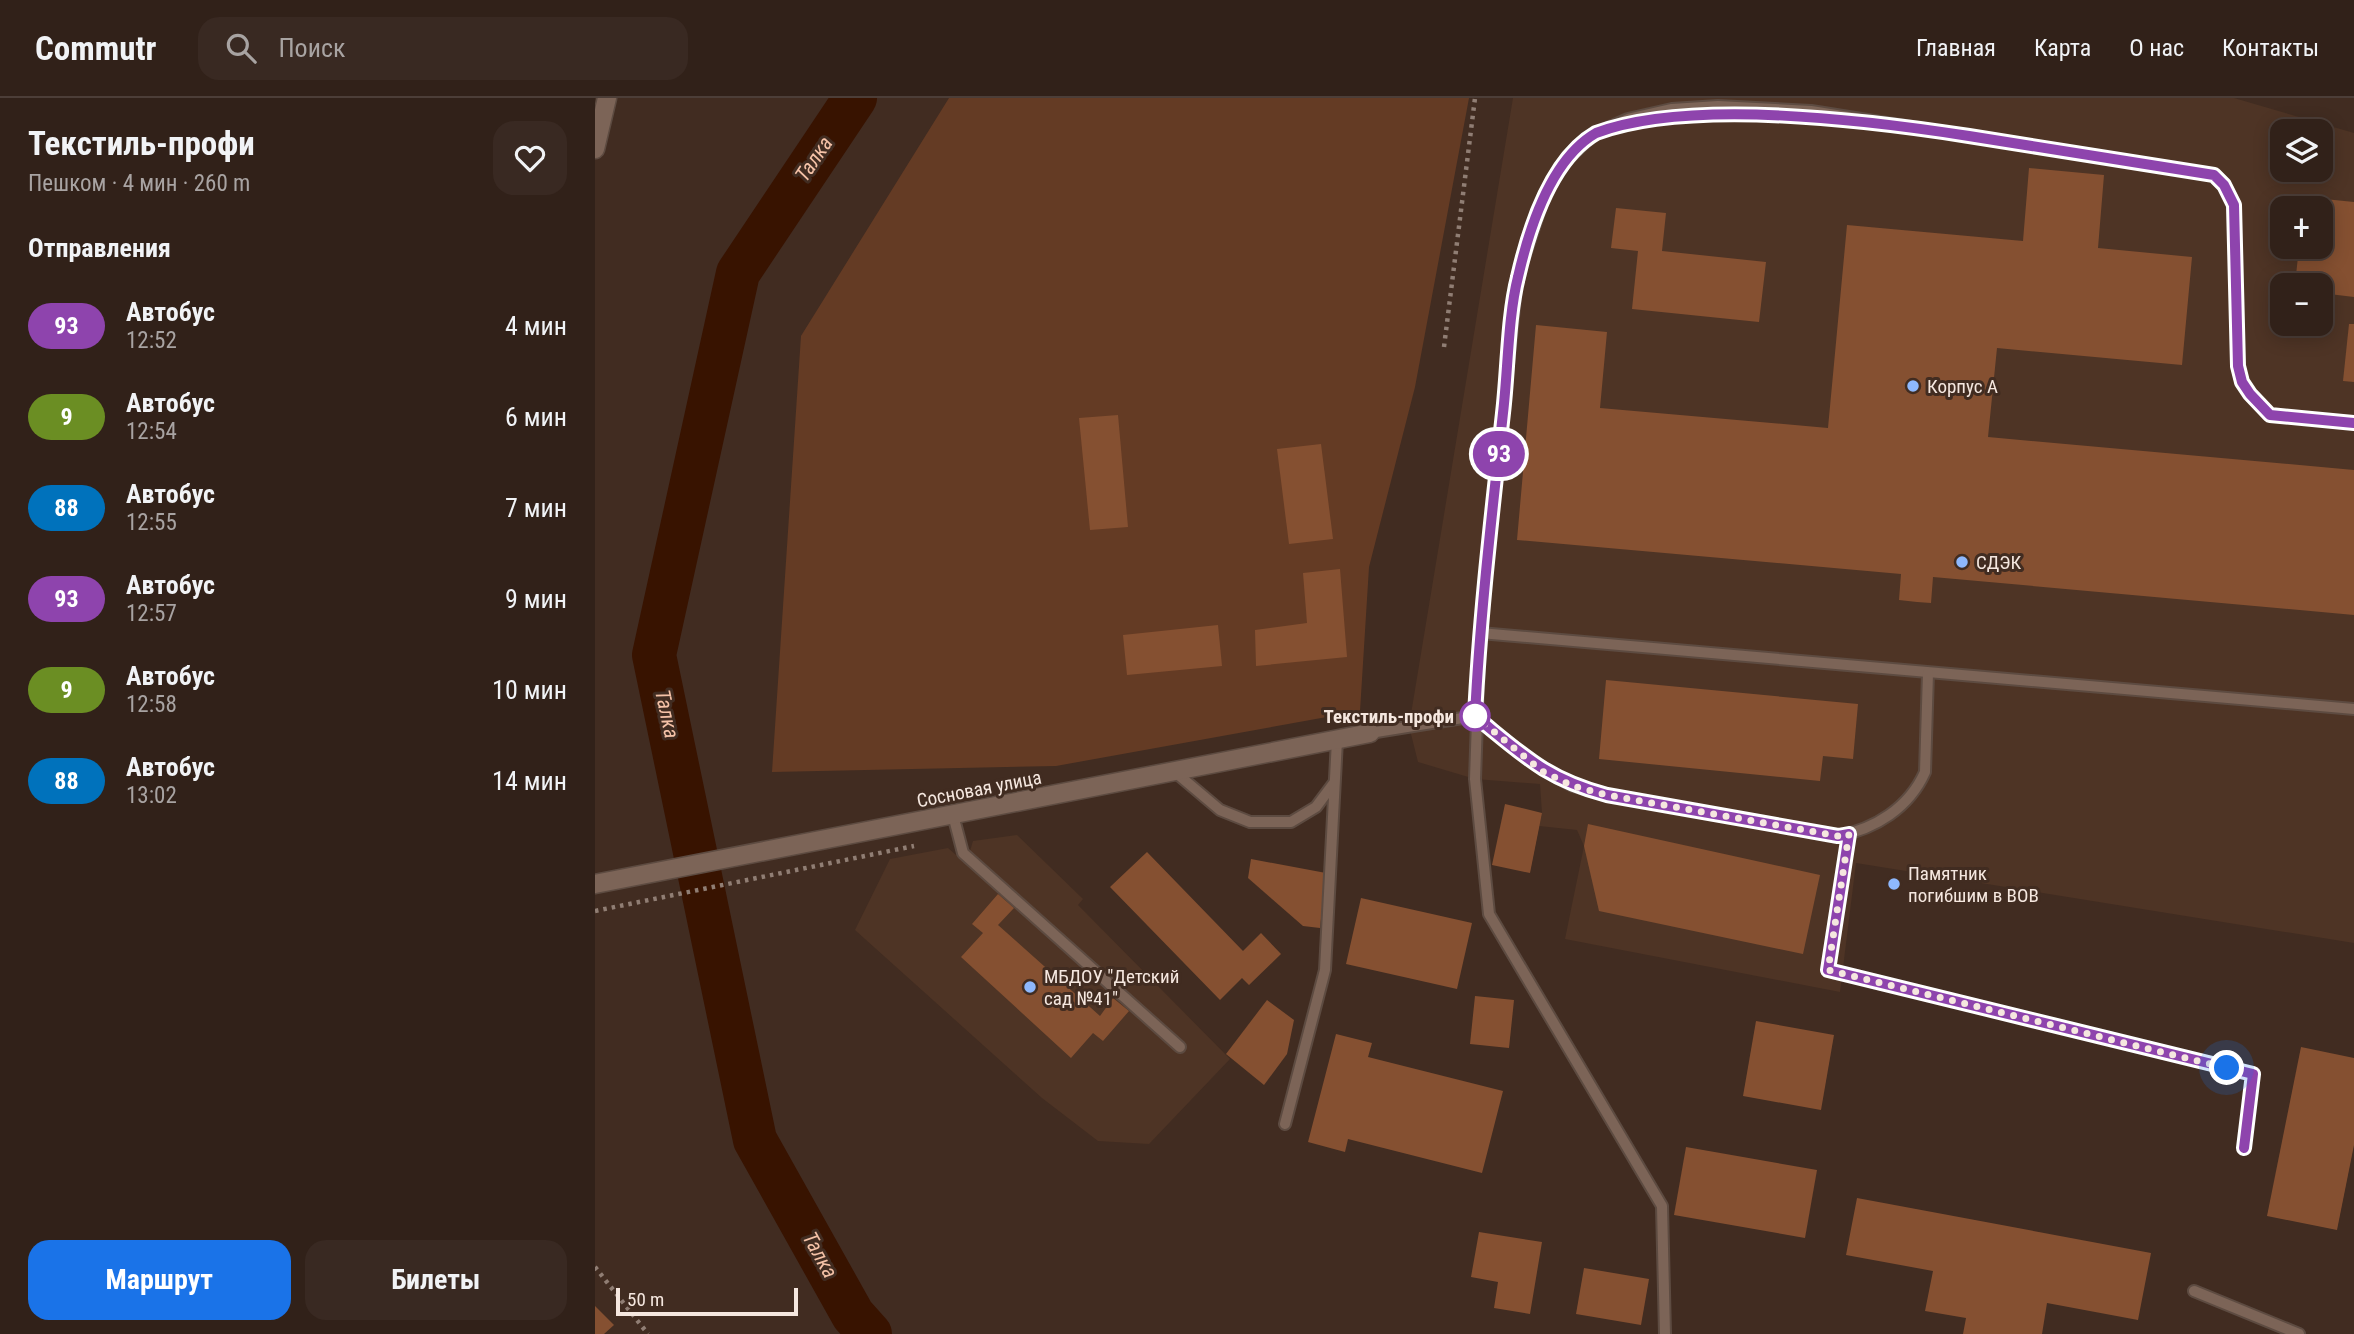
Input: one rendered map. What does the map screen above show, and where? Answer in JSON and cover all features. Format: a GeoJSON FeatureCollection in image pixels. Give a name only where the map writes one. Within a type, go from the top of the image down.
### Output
{"type":"FeatureCollection","features":[{"type":"Feature","properties":{"kind":"street"},"geometry":{"type":"LineString","coordinates":[[595,149],[607,98]]}},
{"type":"Feature","properties":{"kind":"street","name":"Сосновая улица"},"geometry":{"type":"LineString","coordinates":[[595,884],[1370,733]]}},
{"type":"Feature","properties":{"kind":"lane"},"geometry":{"type":"LineString","coordinates":[[1665,1334],[1662,1206],[1489,914],[1475,779],[1475,716],[1480,633],[1517,279],[1545,194],[1566,160],[1594,134],[1628,119],[1672,109],[1718,106],[1811,111],[2214,175],[2224,185],[2234,205],[2238,366],[2242,382],[2270,415],[2354,423]]}},
{"type":"Feature","properties":{"kind":"lane"},"geometry":{"type":"LineString","coordinates":[[1480,633],[2354,709]]}},
{"type":"Feature","properties":{"kind":"lane"},"geometry":{"type":"LineString","coordinates":[[1370,733],[1475,716],[1542,771],[1573,786],[1607,795],[1838,836],[1860,832],[1892,814],[1920,785],[1926,772],[1928,673]]}},
{"type":"Feature","properties":{"kind":"lane"},"geometry":{"type":"LineString","coordinates":[[1285,1124],[1325,970],[1338,740]]}},
{"type":"Feature","properties":{"kind":"lane"},"geometry":{"type":"LineString","coordinates":[[1175,772],[1220,810],[1250,822],[1291,822],[1316,807],[1334,783]]}},
{"type":"Feature","properties":{"kind":"lane"},"geometry":{"type":"LineString","coordinates":[[953,815],[963,853],[1179,1047]]}},
{"type":"Feature","properties":{"kind":"lane"},"geometry":{"type":"LineString","coordinates":[[1849,834],[1828,970],[2253,1074],[2244,1148]]}},
{"type":"Feature","properties":{"kind":"lane"},"geometry":{"type":"LineString","coordinates":[[2194,1291],[2299,1334]]}},
{"type":"Feature","properties":{"kind":"path"},"geometry":{"type":"LineString","coordinates":[[1444,347],[1475,98]]}},
{"type":"Feature","properties":{"kind":"path"},"geometry":{"type":"LineString","coordinates":[[595,911],[758,879]]}},
{"type":"Feature","properties":{"kind":"path"},"geometry":{"type":"LineString","coordinates":[[595,1266],[648,1334]]}},
{"type":"Feature","properties":{"kind":"shaded area"},"geometry":{"type":"Polygon","coordinates":[[[949,98],[1469,98],[1415,387],[1369,567],[1360,711],[1056,766],[772,772],[801,336],[949,98]]]}},
{"type":"Feature","properties":{"kind":"shaded area","name":"Текстиль-профи"},"geometry":{"type":"Polygon","coordinates":[[[1513,98],[2234,98],[2306,119],[2270,119],[2270,182],[2333,182],[2333,127],[2354,133],[2354,943],[1856,863],[1840,992],[1565,939],[1584,846],[1577,830],[1539,826],[1542,813],[1540,784],[1475,779],[1418,762],[1409,726],[1513,98]]]}},
{"type":"Feature","properties":{"kind":"shaded area"},"geometry":{"type":"Polygon","coordinates":[[[1017,835],[1083,899],[1078,905],[1230,1059],[1149,1144],[1098,1141],[1042,1098],[855,930],[890,859],[948,848],[956,855],[970,851],[973,841],[1017,835]]]}},
{"type":"Feature","properties":{"kind":"building","name":"Корпус А"},"geometry":{"type":"Polygon","coordinates":[[[2029,168],[2104,175],[2098,248],[2192,257],[2182,365],[1997,348],[1988,437],[2354,470],[2354,615],[1933,577],[1931,603],[1917,602],[1899,600],[1901,574],[1517,540],[1536,325],[1607,332],[1600,408],[1828,428],[1847,225],[2023,241],[2029,168]]]}},
{"type":"Feature","properties":{"kind":"building"},"geometry":{"type":"Polygon","coordinates":[[[2333,200],[2354,202],[2354,297],[2333,294],[2333,273],[2296,273],[2298,259],[2333,259],[2333,200]]]}},
{"type":"Feature","properties":{"kind":"building"},"geometry":{"type":"Polygon","coordinates":[[[1616,208],[1666,213],[1662,251],[1766,262],[1759,322],[1632,309],[1638,251],[1611,248],[1616,208]]]}},
{"type":"Feature","properties":{"kind":"building"},"geometry":{"type":"Polygon","coordinates":[[[2349,324],[2354,324],[2354,382],[2343,381],[2349,324]]]}},
{"type":"Feature","properties":{"kind":"building"},"geometry":{"type":"Polygon","coordinates":[[[1118,415],[1128,527],[1090,530],[1079,418],[1118,415]]]}},
{"type":"Feature","properties":{"kind":"building"},"geometry":{"type":"Polygon","coordinates":[[[1321,444],[1333,539],[1289,544],[1277,449],[1321,444]]]}},
{"type":"Feature","properties":{"kind":"building"},"geometry":{"type":"Polygon","coordinates":[[[1340,569],[1347,657],[1256,666],[1255,630],[1307,623],[1303,573],[1340,569]]]}},
{"type":"Feature","properties":{"kind":"building"},"geometry":{"type":"Polygon","coordinates":[[[1218,625],[1222,666],[1127,675],[1123,635],[1218,625]]]}},
{"type":"Feature","properties":{"kind":"building"},"geometry":{"type":"Polygon","coordinates":[[[1606,680],[1858,704],[1853,759],[1823,756],[1820,781],[1599,759],[1606,680]]]}},
{"type":"Feature","properties":{"kind":"building"},"geometry":{"type":"Polygon","coordinates":[[[1505,804],[1542,813],[1530,873],[1492,865],[1505,804]]]}},
{"type":"Feature","properties":{"kind":"building"},"geometry":{"type":"Polygon","coordinates":[[[1588,824],[1820,875],[1803,954],[1599,911],[1584,846],[1588,824]]]}},
{"type":"Feature","properties":{"kind":"building"},"geometry":{"type":"Polygon","coordinates":[[[1147,852],[1243,951],[1261,933],[1281,954],[1249,985],[1242,978],[1220,1000],[1110,887],[1147,852]]]}},
{"type":"Feature","properties":{"kind":"building"},"geometry":{"type":"Polygon","coordinates":[[[1251,859],[1326,873],[1320,928],[1303,926],[1248,878],[1251,859]]]}},
{"type":"Feature","properties":{"kind":"building","name":"МБДОУ \"Детский сад №41\""},"geometry":{"type":"Polygon","coordinates":[[[998,894],[1014,908],[998,925],[1100,1016],[1113,998],[1129,1011],[1103,1041],[1093,1033],[1071,1058],[961,957],[983,933],[972,924],[998,894]]]}},
{"type":"Feature","properties":{"kind":"building"},"geometry":{"type":"Polygon","coordinates":[[[1361,898],[1472,923],[1457,989],[1346,964],[1361,898]]]}},
{"type":"Feature","properties":{"kind":"building"},"geometry":{"type":"Polygon","coordinates":[[[1475,996],[1514,1000],[1509,1048],[1470,1044],[1475,996]]]}},
{"type":"Feature","properties":{"kind":"building"},"geometry":{"type":"Polygon","coordinates":[[[1267,1000],[1294,1020],[1287,1054],[1264,1085],[1226,1054],[1267,1000]]]}},
{"type":"Feature","properties":{"kind":"building"},"geometry":{"type":"Polygon","coordinates":[[[1756,1021],[1834,1035],[1821,1110],[1743,1096],[1756,1021]]]}},
{"type":"Feature","properties":{"kind":"building"},"geometry":{"type":"Polygon","coordinates":[[[1336,1034],[1372,1043],[1368,1057],[1503,1091],[1482,1173],[1348,1139],[1345,1152],[1308,1142],[1336,1034]]]}},
{"type":"Feature","properties":{"kind":"building"},"geometry":{"type":"Polygon","coordinates":[[[2301,1047],[2354,1058],[2354,1145],[2337,1230],[2267,1216],[2301,1047]]]}},
{"type":"Feature","properties":{"kind":"building"},"geometry":{"type":"Polygon","coordinates":[[[1686,1147],[1817,1170],[1805,1238],[1674,1215],[1686,1147]]]}},
{"type":"Feature","properties":{"kind":"building"},"geometry":{"type":"Polygon","coordinates":[[[1857,1198],[2151,1253],[2138,1320],[2047,1303],[2042,1334],[1963,1334],[1966,1318],[1925,1311],[1933,1271],[1846,1255],[1857,1198]]]}},
{"type":"Feature","properties":{"kind":"building"},"geometry":{"type":"Polygon","coordinates":[[[1479,1232],[1542,1242],[1530,1314],[1494,1308],[1498,1282],[1471,1277],[1479,1232]]]}},
{"type":"Feature","properties":{"kind":"building"},"geometry":{"type":"Polygon","coordinates":[[[1584,1268],[1649,1279],[1641,1325],[1576,1314],[1584,1268]]]}},
{"type":"Feature","properties":{"kind":"building"},"geometry":{"type":"Polygon","coordinates":[[[595,1306],[614,1325],[604,1334],[595,1334],[595,1306]]]}},
{"type":"Feature","properties":{"kind":"waterway","name":"Талка"},"geometry":{"type":"LineString","coordinates":[[855,98],[738,273],[654,655],[755,1140],[853,1315],[870,1334]]}},
{"type":"Feature","properties":{"kind":"bus line","name":"93"},"geometry":{"type":"LineString","coordinates":[[2244,1148],[2253,1074],[1828,970],[1849,834],[1838,836],[1607,795],[1573,786],[1542,771],[1475,716],[1480,633],[1517,279],[1545,194],[1566,160],[1594,134],[1628,119],[1672,109],[1718,106],[1811,111],[2214,175],[2224,185],[2234,205],[2238,366],[2242,382],[2270,415],[2354,423]]}},
{"type":"Feature","properties":{"kind":"place","name":"Корпус А"},"geometry":{"type":"Point","coordinates":[1913,386]}},
{"type":"Feature","properties":{"kind":"place","name":"СДЭК"},"geometry":{"type":"Point","coordinates":[1962,562]}},
{"type":"Feature","properties":{"kind":"place","name":"Текстиль-профи"},"geometry":{"type":"Point","coordinates":[1475,716]}},
{"type":"Feature","properties":{"kind":"place","name":"Памятник погибшим в ВОВ"},"geometry":{"type":"Point","coordinates":[1894,884]}},
{"type":"Feature","properties":{"kind":"place","name":"МБДОУ \"Детский сад №41\""},"geometry":{"type":"Point","coordinates":[1030,987]}},
{"type":"Feature","properties":{"kind":"route"},"geometry":{"type":"LineString","coordinates":[[1475,716],[1542,771],[1573,786],[1607,795],[1838,836],[1849,834],[1828,970],[2227,1068]]}}]}
